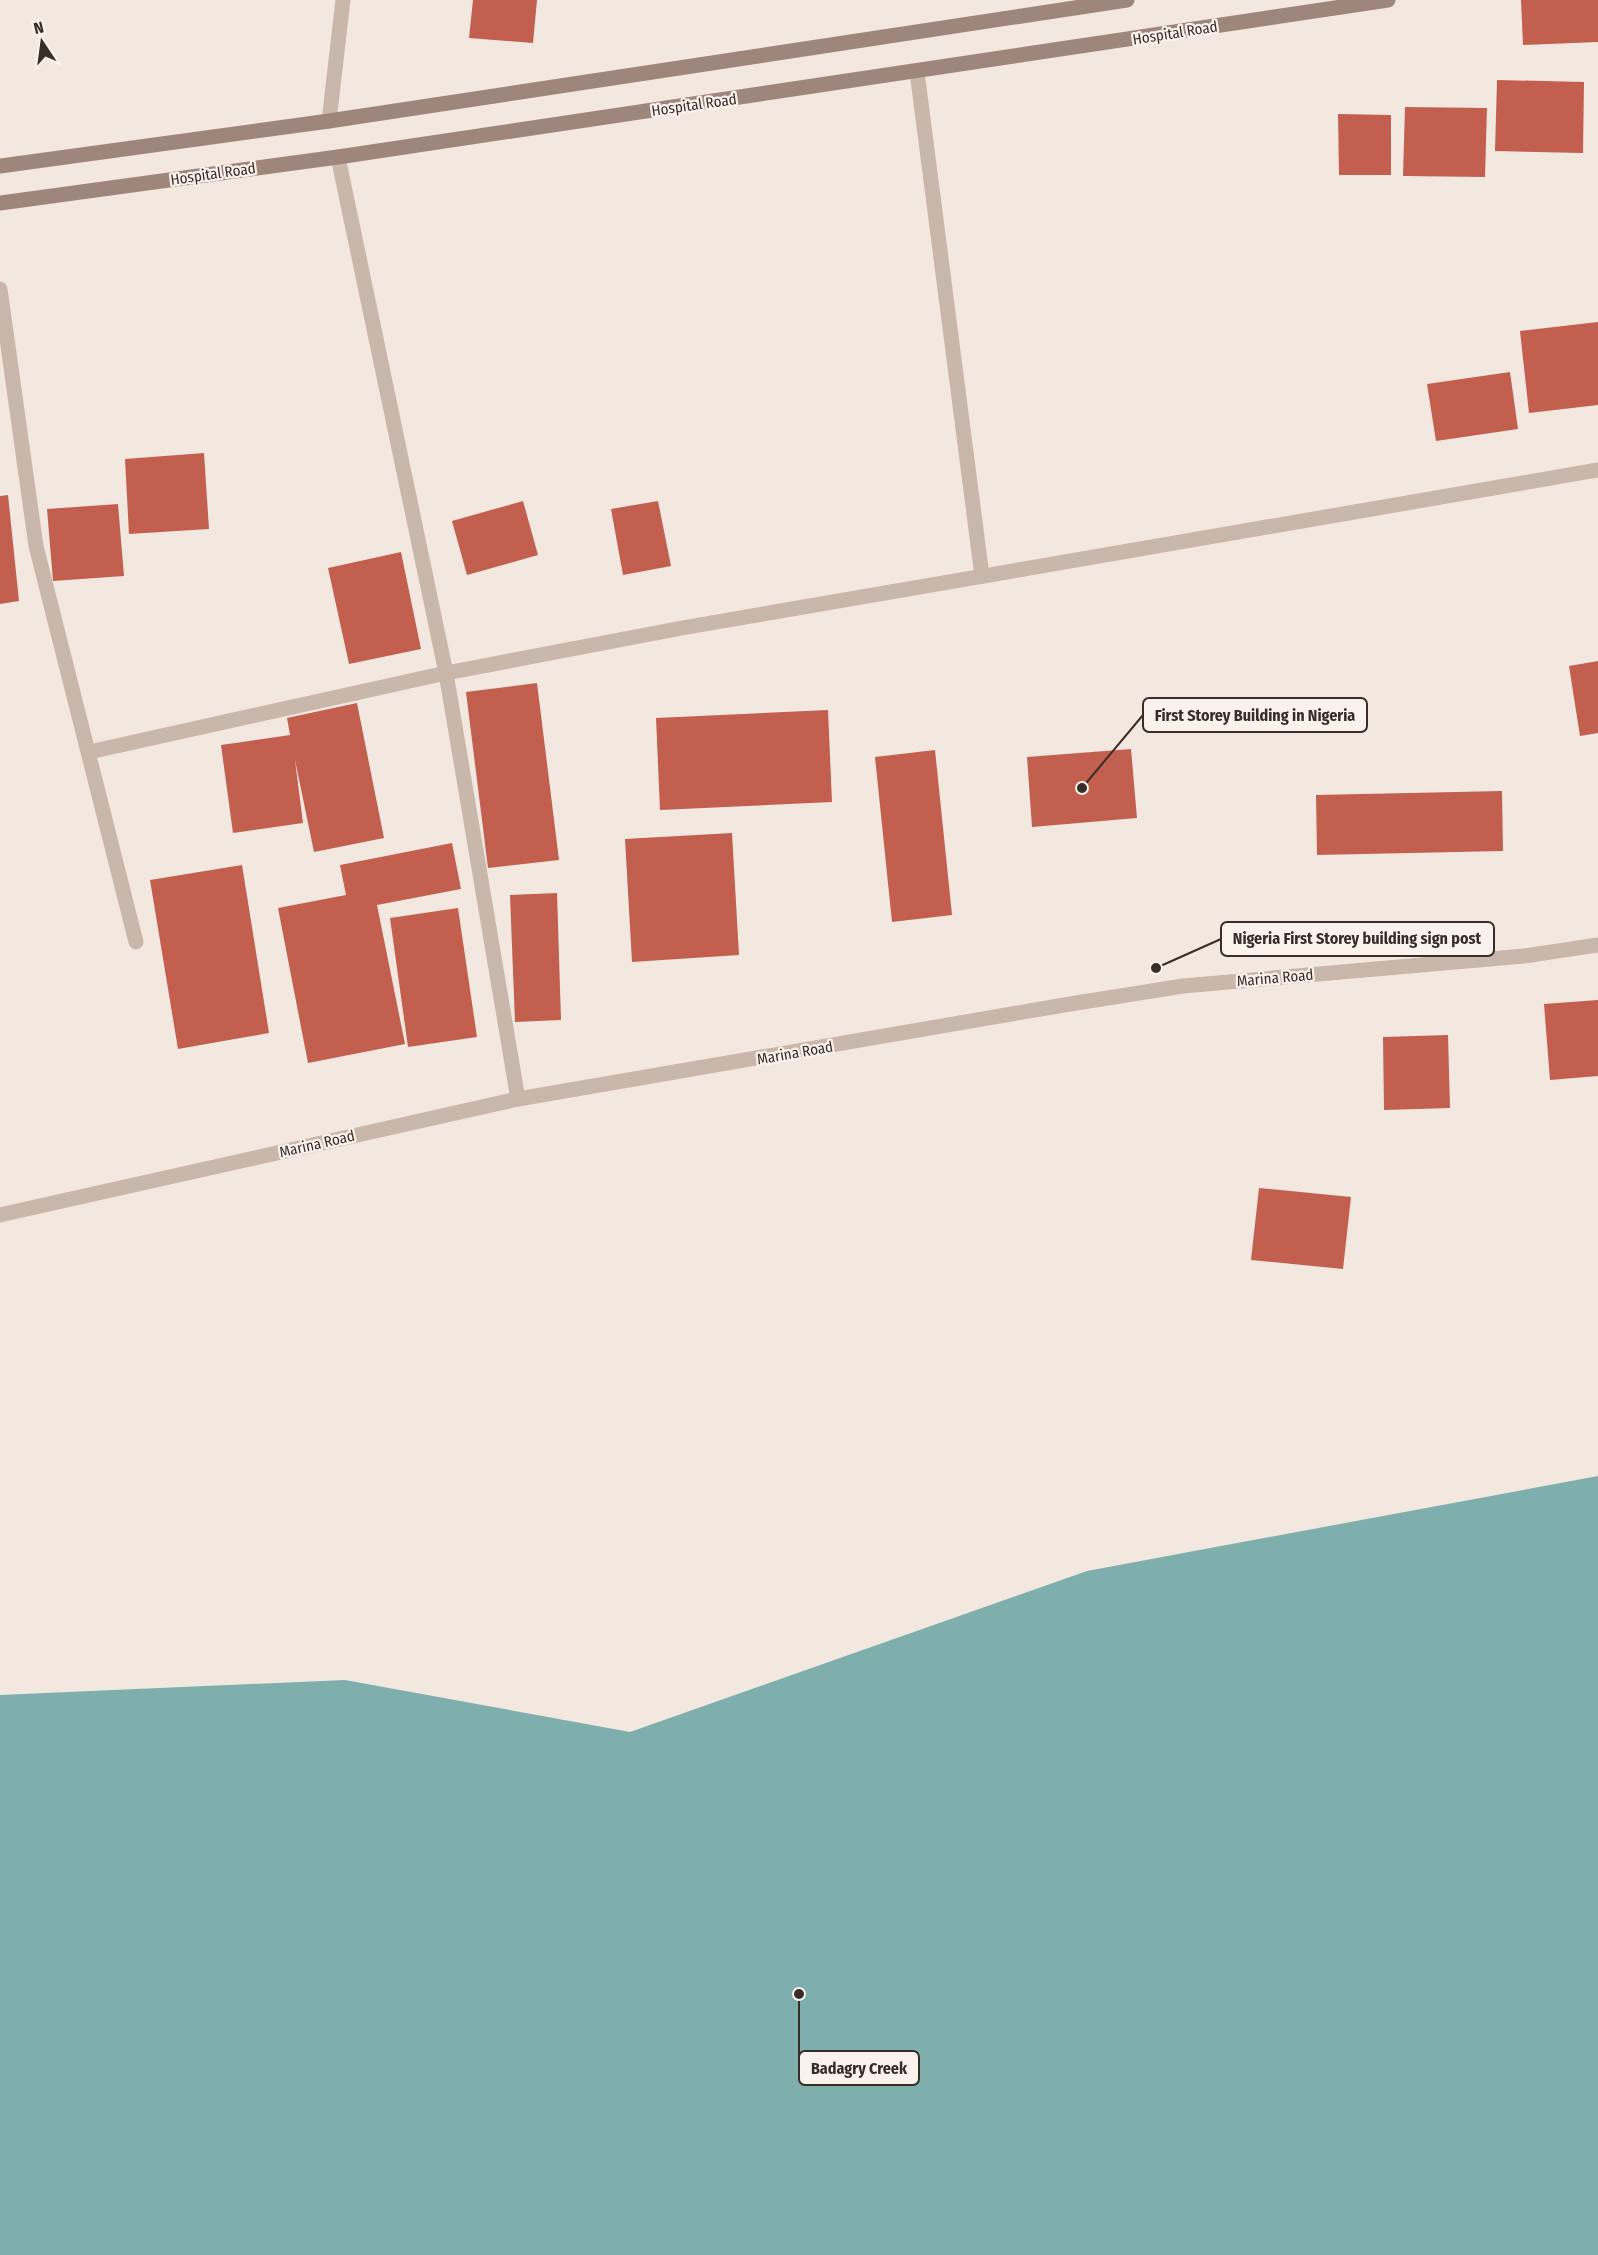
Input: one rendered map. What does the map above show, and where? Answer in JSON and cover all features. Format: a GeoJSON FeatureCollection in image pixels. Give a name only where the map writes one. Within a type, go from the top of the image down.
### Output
{"type":"FeatureCollection","features":[{"type":"Feature","properties":{"kind":"street"},"geometry":{"type":"LineString","coordinates":[[329,121],[343,0]]}},
{"type":"Feature","properties":{"kind":"street"},"geometry":{"type":"LineString","coordinates":[[0,166],[329,121],[1128,0]]}},
{"type":"Feature","properties":{"kind":"street","name":"Hospital Road"},"geometry":{"type":"LineString","coordinates":[[0,203],[338,157],[1388,0]]}},
{"type":"Feature","properties":{"kind":"street"},"geometry":{"type":"LineString","coordinates":[[917,72],[982,576]]}},
{"type":"Feature","properties":{"kind":"street"},"geometry":{"type":"LineString","coordinates":[[338,157],[446,673],[518,1099]]}},
{"type":"Feature","properties":{"kind":"street"},"geometry":{"type":"LineString","coordinates":[[0,289],[36,546],[136,942]]}},
{"type":"Feature","properties":{"kind":"street"},"geometry":{"type":"LineString","coordinates":[[88,752],[446,673],[682,628],[1598,470]]}},
{"type":"Feature","properties":{"kind":"street","name":"Marina Road"},"geometry":{"type":"LineString","coordinates":[[0,1215],[518,1099],[1183,986],[1524,956],[1598,945]]}},
{"type":"Feature","properties":{"kind":"water"},"geometry":{"type":"Polygon","coordinates":[[[1598,1476],[1598,2255],[0,2255],[0,1695],[345,1680],[630,1732],[1087,1571],[1598,1476]]]}},
{"type":"Feature","properties":{"kind":"building"},"geometry":{"type":"Polygon","coordinates":[[[473,0],[537,0],[533,43],[469,38],[473,0]]]}},
{"type":"Feature","properties":{"kind":"building"},"geometry":{"type":"Polygon","coordinates":[[[1521,0],[1598,0],[1598,42],[1523,45],[1521,0]]]}},
{"type":"Feature","properties":{"kind":"building"},"geometry":{"type":"Polygon","coordinates":[[[1497,80],[1584,82],[1583,153],[1495,151],[1497,80]]]}},
{"type":"Feature","properties":{"kind":"building"},"geometry":{"type":"Polygon","coordinates":[[[1405,107],[1487,108],[1485,177],[1403,176],[1405,107]]]}},
{"type":"Feature","properties":{"kind":"building"},"geometry":{"type":"Polygon","coordinates":[[[1338,114],[1391,115],[1391,175],[1339,175],[1338,114]]]}},
{"type":"Feature","properties":{"kind":"building"},"geometry":{"type":"Polygon","coordinates":[[[1598,322],[1598,405],[1529,413],[1520,331],[1598,322]]]}},
{"type":"Feature","properties":{"kind":"building"},"geometry":{"type":"Polygon","coordinates":[[[1510,372],[1518,429],[1436,441],[1427,384],[1510,372]]]}},
{"type":"Feature","properties":{"kind":"building"},"geometry":{"type":"Polygon","coordinates":[[[204,453],[209,529],[129,534],[125,459],[204,453]]]}},
{"type":"Feature","properties":{"kind":"building"},"geometry":{"type":"Polygon","coordinates":[[[8,495],[19,601],[0,604],[0,496],[8,495]]]}},
{"type":"Feature","properties":{"kind":"building"},"geometry":{"type":"Polygon","coordinates":[[[523,501],[538,555],[467,575],[452,521],[523,501]]]}},
{"type":"Feature","properties":{"kind":"building"},"geometry":{"type":"Polygon","coordinates":[[[658,501],[671,566],[623,575],[611,509],[658,501]]]}},
{"type":"Feature","properties":{"kind":"building"},"geometry":{"type":"Polygon","coordinates":[[[118,504],[124,576],[53,581],[47,509],[118,504]]]}},
{"type":"Feature","properties":{"kind":"building"},"geometry":{"type":"Polygon","coordinates":[[[401,552],[421,649],[349,664],[328,568],[401,552]]]}},
{"type":"Feature","properties":{"kind":"building"},"geometry":{"type":"Polygon","coordinates":[[[1598,661],[1598,733],[1580,736],[1569,666],[1598,661]]]}},
{"type":"Feature","properties":{"kind":"building"},"geometry":{"type":"Polygon","coordinates":[[[537,683],[559,860],[488,868],[466,692],[537,683]]]}},
{"type":"Feature","properties":{"kind":"building"},"geometry":{"type":"Polygon","coordinates":[[[357,703],[384,838],[314,852],[295,760],[303,823],[233,833],[221,745],[290,735],[287,718],[357,703]]]}},
{"type":"Feature","properties":{"kind":"building"},"geometry":{"type":"Polygon","coordinates":[[[828,710],[832,802],[660,810],[656,718],[828,710]]]}},
{"type":"Feature","properties":{"kind":"building"},"geometry":{"type":"Polygon","coordinates":[[[1131,749],[1137,818],[1032,827],[1027,757],[1131,749]]]}},
{"type":"Feature","properties":{"kind":"building"},"geometry":{"type":"Polygon","coordinates":[[[935,750],[952,915],[892,922],[875,757],[935,750]]]}},
{"type":"Feature","properties":{"kind":"building"},"geometry":{"type":"Polygon","coordinates":[[[1502,791],[1503,851],[1317,855],[1316,795],[1502,791]]]}},
{"type":"Feature","properties":{"kind":"building"},"geometry":{"type":"Polygon","coordinates":[[[732,833],[739,955],[632,962],[625,839],[732,833]]]}},
{"type":"Feature","properties":{"kind":"building"},"geometry":{"type":"Polygon","coordinates":[[[452,843],[461,889],[377,905],[405,1044],[308,1063],[278,908],[346,895],[340,865],[452,843]]]}},
{"type":"Feature","properties":{"kind":"building"},"geometry":{"type":"Polygon","coordinates":[[[242,865],[269,1033],[178,1049],[150,880],[242,865]]]}},
{"type":"Feature","properties":{"kind":"building"},"geometry":{"type":"Polygon","coordinates":[[[557,893],[561,1020],[515,1022],[510,895],[557,893]]]}},
{"type":"Feature","properties":{"kind":"building"},"geometry":{"type":"Polygon","coordinates":[[[458,908],[477,1037],[408,1047],[390,918],[458,908]]]}},
{"type":"Feature","properties":{"kind":"building"},"geometry":{"type":"Polygon","coordinates":[[[1598,1000],[1598,1076],[1550,1080],[1544,1004],[1598,1000]]]}},
{"type":"Feature","properties":{"kind":"building"},"geometry":{"type":"Polygon","coordinates":[[[1448,1035],[1450,1108],[1384,1110],[1383,1037],[1448,1035]]]}},
{"type":"Feature","properties":{"kind":"building"},"geometry":{"type":"Polygon","coordinates":[[[1259,1188],[1351,1197],[1343,1269],[1251,1260],[1259,1188]]]}},
{"type":"Feature","properties":{"kind":"place","name":"First Storey Building in Nigeria"},"geometry":{"type":"Point","coordinates":[1082,788]}},
{"type":"Feature","properties":{"kind":"place","name":"Nigeria First Storey building sign post"},"geometry":{"type":"Point","coordinates":[1156,968]}},
{"type":"Feature","properties":{"kind":"place","name":"Badagry Creek"},"geometry":{"type":"Point","coordinates":[799,1994]}}]}
